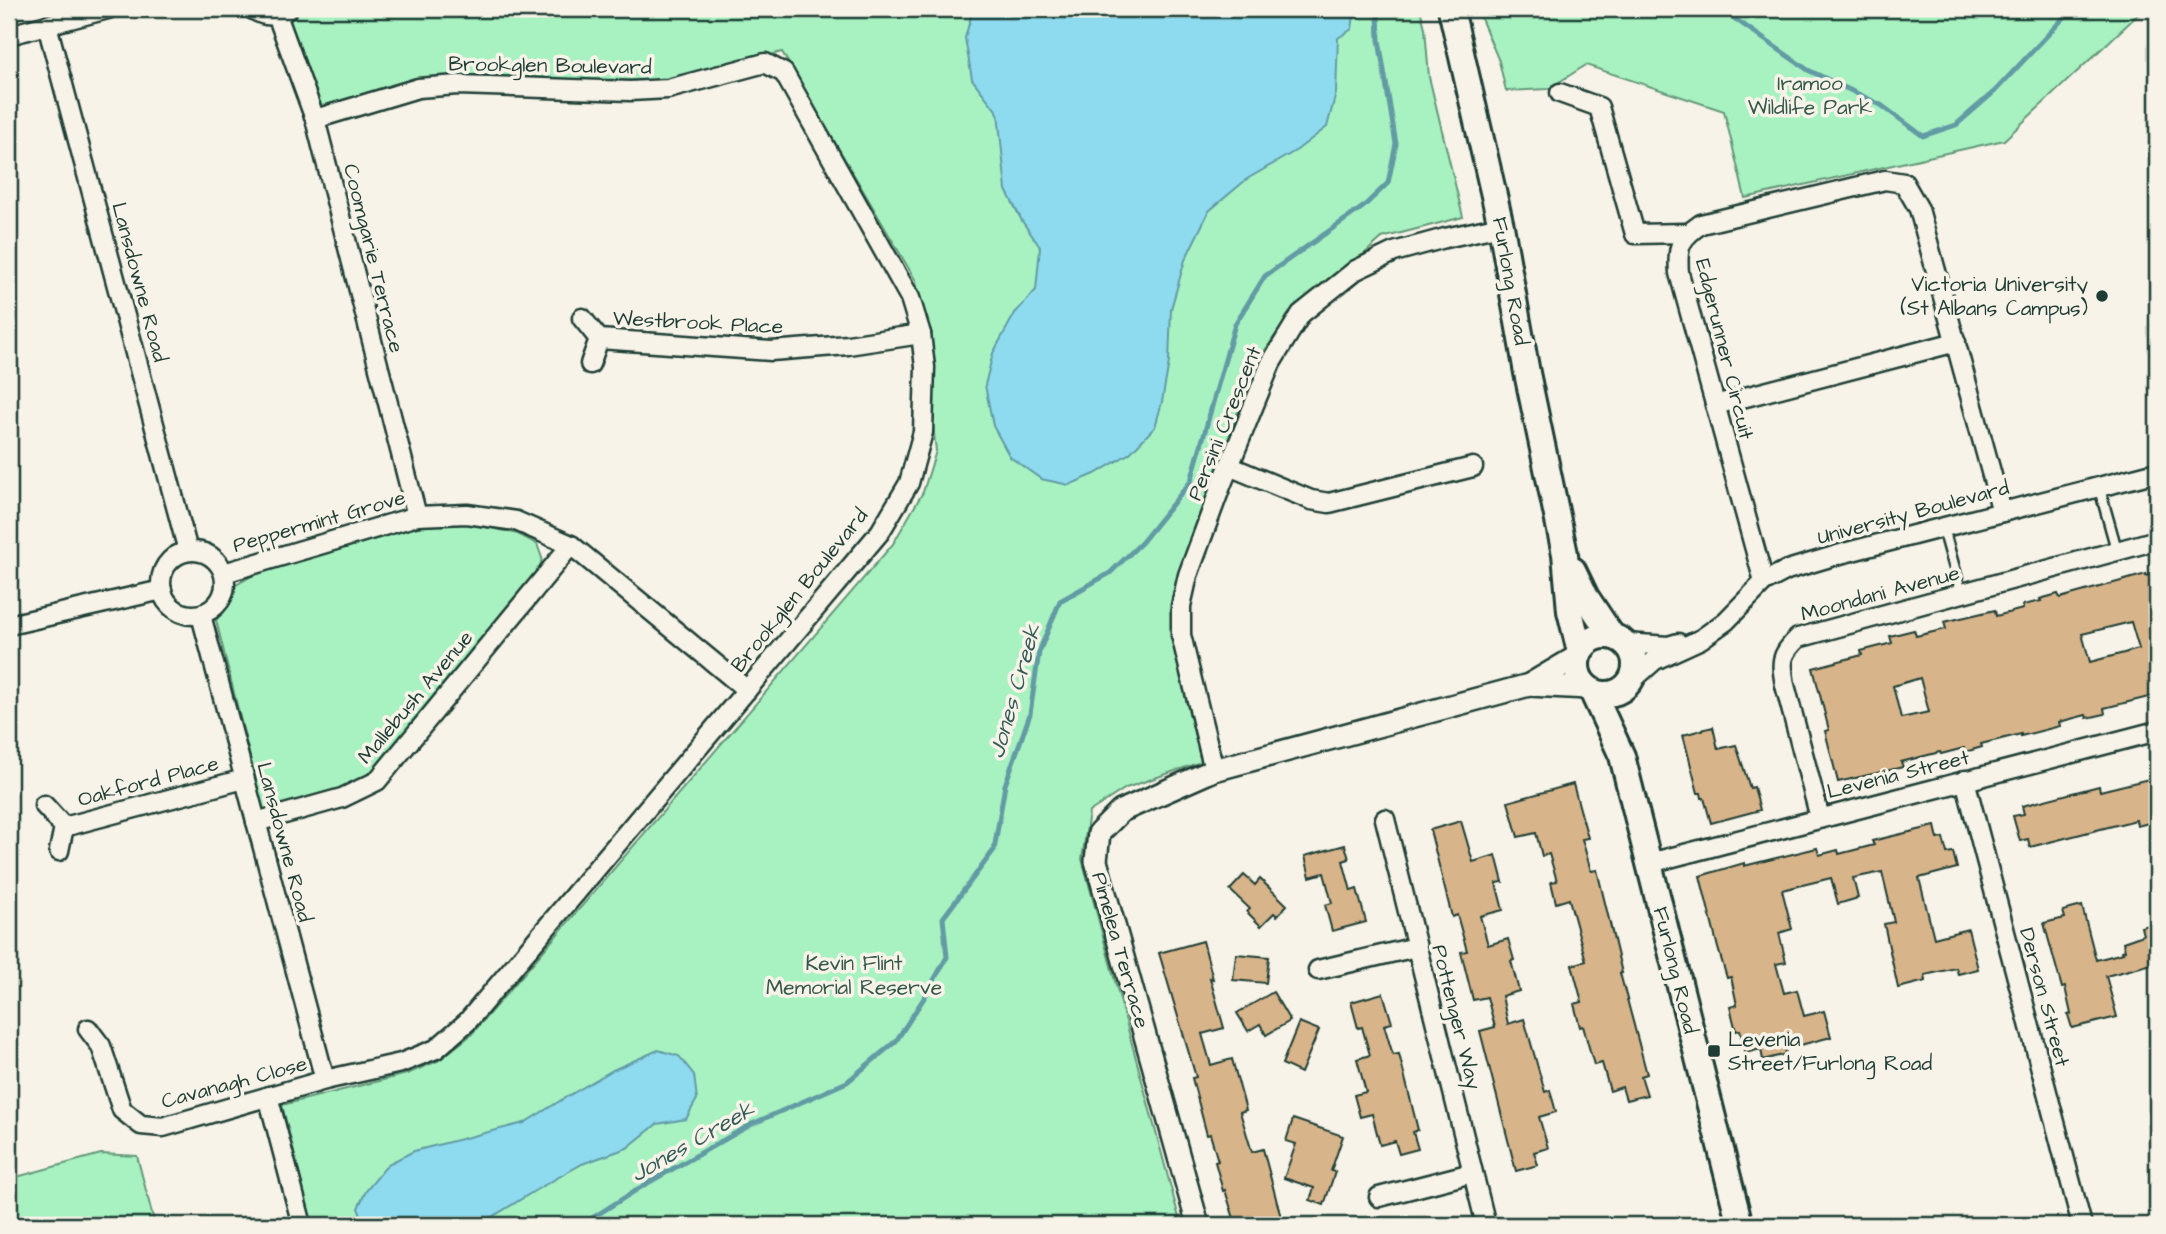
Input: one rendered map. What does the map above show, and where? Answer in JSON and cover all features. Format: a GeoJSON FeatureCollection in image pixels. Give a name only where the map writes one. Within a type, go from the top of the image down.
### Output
{"type":"FeatureCollection","features":[{"type":"Feature","properties":{"kind":"main road","name":"Furlong Road"},"geometry":{"type":"LineString","coordinates":[[1453,15],[1501,226],[1527,373],[1565,554],[1570,611],[1579,654]]}},
{"type":"Feature","properties":{"kind":"main road","name":"Furlong Road"},"geometry":{"type":"LineString","coordinates":[[1565,554],[1586,597],[1619,640]]}},
{"type":"Feature","properties":{"kind":"main road"},"geometry":{"type":"LineString","coordinates":[[1602,636],[1619,640],[1632,650],[1635,667],[1628,685],[1613,694],[1590,689],[1578,674],[1579,654],[1585,644],[1593,639],[1602,636]]}},
{"type":"Feature","properties":{"kind":"main road","name":"Furlong Road"},"geometry":{"type":"LineString","coordinates":[[1622,756],[1628,685]]}},
{"type":"Feature","properties":{"kind":"main road","name":"Furlong Road"},"geometry":{"type":"LineString","coordinates":[[1590,689],[1622,756],[1740,1225]]}},
{"type":"Feature","properties":{"kind":"street"},"geometry":{"type":"LineString","coordinates":[[9,35],[108,9]]}},
{"type":"Feature","properties":{"kind":"street"},"geometry":{"type":"LineString","coordinates":[[252,9],[267,15],[283,12]]}},
{"type":"Feature","properties":{"kind":"street","name":"Coomgarie Terrace"},"geometry":{"type":"LineString","coordinates":[[283,12],[315,119],[417,516]]}},
{"type":"Feature","properties":{"kind":"street","name":"Lansdowne Road"},"geometry":{"type":"LineString","coordinates":[[47,25],[188,551]]}},
{"type":"Feature","properties":{"kind":"street","name":"Brookglen Boulevard"},"geometry":{"type":"LineString","coordinates":[[315,119],[418,88],[458,85],[631,91],[668,89],[765,63],[784,73],[910,298],[921,334],[925,367],[923,432],[909,482],[880,532],[467,1023],[436,1049],[401,1063],[325,1080]]}},
{"type":"Feature","properties":{"kind":"street"},"geometry":{"type":"LineString","coordinates":[[1560,93],[1599,107],[1635,234],[1687,233]]}},
{"type":"Feature","properties":{"kind":"street","name":"Edgerunner Circuit"},"geometry":{"type":"LineString","coordinates":[[1764,582],[1679,273],[1677,252],[1687,233],[1701,224],[1885,180],[1904,183],[1919,209],[2002,512]]}},
{"type":"Feature","properties":{"kind":"street","name":"Persini Crescent"},"geometry":{"type":"LineString","coordinates":[[1214,770],[1181,635],[1181,606],[1188,575],[1271,363],[1301,314],[1356,270],[1394,252],[1501,226]]}},
{"type":"Feature","properties":{"kind":"street","name":"Westbrook Place"},"geometry":{"type":"LineString","coordinates":[[582,318],[599,339],[771,351],[848,345],[921,334]]}},
{"type":"Feature","properties":{"kind":"street","name":"Westbrook Place"},"geometry":{"type":"LineString","coordinates":[[590,364],[599,339]]}},
{"type":"Feature","properties":{"kind":"street"},"geometry":{"type":"LineString","coordinates":[[1715,405],[1956,342]]}},
{"type":"Feature","properties":{"kind":"street"},"geometry":{"type":"LineString","coordinates":[[1229,466],[1311,500],[1329,503],[1473,467]]}},
{"type":"Feature","properties":{"kind":"street","name":"University Boulevard"},"geometry":{"type":"LineString","coordinates":[[1628,685],[1655,660],[1701,639],[1726,621],[1764,582],[1787,570],[2157,472]]}},
{"type":"Feature","properties":{"kind":"street","name":"Peppermint Grove"},"geometry":{"type":"LineString","coordinates":[[224,573],[417,516],[467,514],[516,521],[571,545],[747,690]]}},
{"type":"Feature","properties":{"kind":"street","name":"Moondani Avenue"},"geometry":{"type":"LineString","coordinates":[[1820,818],[1781,663],[1787,648],[1798,638],[2157,540]]}},
{"type":"Feature","properties":{"kind":"street","name":"Mallebush Avenue"},"geometry":{"type":"LineString","coordinates":[[256,822],[342,798],[377,781],[571,545]]}},
{"type":"Feature","properties":{"kind":"street"},"geometry":{"type":"LineString","coordinates":[[188,551],[210,556],[224,573],[223,595],[218,604],[201,615],[190,616],[179,612],[170,606],[162,590],[165,568],[172,559],[188,551]]}},
{"type":"Feature","properties":{"kind":"street"},"geometry":{"type":"LineString","coordinates":[[9,625],[162,590]]}},
{"type":"Feature","properties":{"kind":"street","name":"Lansdowne Road"},"geometry":{"type":"LineString","coordinates":[[201,615],[325,1080]]}},
{"type":"Feature","properties":{"kind":"street","name":"University Boulevard"},"geometry":{"type":"LineString","coordinates":[[1619,640],[1668,646],[1701,639]]}},
{"type":"Feature","properties":{"kind":"street","name":"Pimelea Terrace"},"geometry":{"type":"LineString","coordinates":[[1198,1225],[1096,860],[1100,833],[1121,811],[1214,770],[1529,685],[1579,654]]}},
{"type":"Feature","properties":{"kind":"street","name":"Pimelea Terrace"},"geometry":{"type":"LineString","coordinates":[[1529,685],[1590,689]]}},
{"type":"Feature","properties":{"kind":"street","name":"Levenia Street"},"geometry":{"type":"LineString","coordinates":[[1650,863],[2157,731]]}},
{"type":"Feature","properties":{"kind":"street","name":"Oakford Place"},"geometry":{"type":"LineString","coordinates":[[64,827],[244,779]]}},
{"type":"Feature","properties":{"kind":"street","name":"Derson Street"},"geometry":{"type":"LineString","coordinates":[[1965,780],[2082,1225]]}},
{"type":"Feature","properties":{"kind":"street","name":"Oakford Place"},"geometry":{"type":"LineString","coordinates":[[44,805],[64,827]]}},
{"type":"Feature","properties":{"kind":"street","name":"Pottenger Way"},"geometry":{"type":"LineString","coordinates":[[1385,819],[1486,1225]]}},
{"type":"Feature","properties":{"kind":"street","name":"Oakford Place"},"geometry":{"type":"LineString","coordinates":[[59,851],[64,827]]}},
{"type":"Feature","properties":{"kind":"street"},"geometry":{"type":"LineString","coordinates":[[1318,970],[1416,947]]}},
{"type":"Feature","properties":{"kind":"street","name":"Cavanagh Close"},"geometry":{"type":"LineString","coordinates":[[88,1029],[101,1046],[122,1110],[141,1125],[163,1127],[325,1080]]}},
{"type":"Feature","properties":{"kind":"street"},"geometry":{"type":"LineString","coordinates":[[268,1096],[302,1225]]}},
{"type":"Feature","properties":{"kind":"street"},"geometry":{"type":"LineString","coordinates":[[1379,1197],[1472,1173]]}},
{"type":"Feature","properties":{"kind":"lane"},"geometry":{"type":"LineString","coordinates":[[2099,487],[2117,551]]}},
{"type":"Feature","properties":{"kind":"lane"},"geometry":{"type":"LineString","coordinates":[[1943,527],[1962,595]]}},
{"type":"Feature","properties":{"kind":"green space","name":"Kevin Flint Memorial Reserve"},"geometry":{"type":"Polygon","coordinates":[[[302,9],[483,13],[500,9],[1420,9],[1425,28],[1429,77],[1463,217],[1382,238],[1279,330],[1255,365],[1187,553],[1173,604],[1176,658],[1201,762],[1126,788],[1089,812],[1082,859],[1181,1225],[312,1225],[282,1105],[407,1074],[438,1061],[471,1035],[893,544],[923,492],[936,451],[916,281],[782,52],[671,81],[463,79],[322,110],[286,20],[302,9]]]}},
{"type":"Feature","properties":{"kind":"green space","name":"Iramoo Wildlife Park"},"geometry":{"type":"Polygon","coordinates":[[[1477,9],[2144,9],[2004,140],[1745,198],[1724,111],[1586,65],[1548,89],[1506,91],[1499,61],[1477,9]]]}},
{"type":"Feature","properties":{"kind":"green space"},"geometry":{"type":"Polygon","coordinates":[[[470,523],[518,534],[537,544],[542,558],[539,571],[372,775],[340,790],[263,810],[216,620],[227,607],[236,585],[257,573],[421,526],[470,523]]]}},
{"type":"Feature","properties":{"kind":"green space"},"geometry":{"type":"Polygon","coordinates":[[[101,1154],[137,1156],[155,1225],[9,1225],[9,1179],[101,1154]]]}},
{"type":"Feature","properties":{"kind":"water"},"geometry":{"type":"Polygon","coordinates":[[[973,9],[1355,9],[1352,29],[1338,38],[1336,93],[1327,127],[1297,150],[1247,179],[1209,211],[1185,260],[1171,309],[1169,362],[1155,427],[1130,453],[1095,474],[1069,485],[1041,479],[1010,457],[993,426],[985,385],[993,353],[1015,313],[1036,290],[1040,247],[1022,221],[1006,190],[998,113],[972,79],[965,38],[973,9]]]}},
{"type":"Feature","properties":{"kind":"water"},"geometry":{"type":"Polygon","coordinates":[[[658,1050],[679,1056],[694,1075],[697,1099],[686,1119],[657,1124],[627,1148],[582,1164],[489,1219],[487,1225],[362,1225],[358,1208],[366,1191],[388,1164],[414,1151],[524,1123],[613,1070],[658,1050]]]}},
{"type":"Feature","properties":{"kind":"building"},"geometry":{"type":"Polygon","coordinates":[[[2157,573],[2157,605],[2154,606],[2157,619],[2157,695],[2104,708],[2105,714],[2087,718],[2086,715],[2059,722],[2060,726],[1981,744],[1982,747],[1965,752],[1964,748],[1941,754],[1940,752],[1901,762],[1903,767],[1838,782],[1825,731],[1829,730],[1813,668],[1862,655],[1861,651],[1892,643],[1890,636],[1914,630],[1916,636],[1946,629],[1944,622],[1995,610],[1996,616],[2023,609],[2023,605],[2058,594],[2060,598],[2157,573]],[[2131,622],[2082,634],[2090,662],[2139,649],[2131,622]],[[1920,678],[1893,686],[1901,718],[1929,712],[1920,678]]]}},
{"type":"Feature","properties":{"kind":"building"},"geometry":{"type":"Polygon","coordinates":[[[1713,727],[1718,749],[1736,745],[1750,788],[1754,787],[1760,810],[1711,823],[1704,798],[1698,793],[1683,735],[1713,727]]]}},
{"type":"Feature","properties":{"kind":"building"},"geometry":{"type":"Polygon","coordinates":[[[2157,777],[2157,821],[2137,826],[2136,820],[2030,847],[2028,839],[2020,841],[2013,816],[2024,814],[2022,806],[2099,786],[2100,791],[2157,777]]]}},
{"type":"Feature","properties":{"kind":"building"},"geometry":{"type":"Polygon","coordinates":[[[1573,784],[1588,838],[1582,839],[1591,871],[1597,870],[1620,973],[1647,1074],[1641,1076],[1647,1095],[1626,1100],[1622,1087],[1610,1091],[1602,1063],[1594,1065],[1583,1026],[1580,1027],[1574,1004],[1582,1002],[1572,965],[1586,961],[1569,899],[1556,903],[1551,882],[1557,881],[1549,854],[1542,856],[1536,833],[1518,837],[1508,802],[1573,784]]]}},
{"type":"Feature","properties":{"kind":"building"},"geometry":{"type":"Polygon","coordinates":[[[1461,821],[1473,862],[1496,855],[1503,882],[1496,883],[1503,910],[1480,916],[1488,945],[1508,939],[1519,991],[1502,996],[1508,1024],[1524,1019],[1545,1092],[1550,1090],[1556,1112],[1539,1117],[1548,1148],[1534,1152],[1538,1165],[1516,1171],[1480,1031],[1495,1027],[1487,997],[1473,1000],[1461,952],[1467,951],[1457,915],[1452,917],[1430,830],[1461,821]]]}},
{"type":"Feature","properties":{"kind":"building"},"geometry":{"type":"Polygon","coordinates":[[[1935,826],[1938,839],[1943,838],[1947,853],[1953,852],[1957,868],[1919,878],[1934,938],[1968,929],[1978,969],[1958,974],[1956,968],[1925,975],[1926,981],[1898,988],[1884,924],[1894,922],[1882,872],[1853,878],[1858,898],[1838,904],[1831,878],[1782,890],[1792,929],[1779,933],[1786,962],[1776,964],[1784,993],[1797,990],[1804,1016],[1824,1011],[1831,1037],[1785,1049],[1786,1054],[1763,1060],[1761,1049],[1745,1053],[1740,1030],[1736,1031],[1730,1007],[1737,1005],[1731,977],[1727,978],[1700,876],[1744,863],[1744,866],[1817,848],[1819,855],[1838,850],[1839,854],[1874,845],[1872,841],[1935,826]]]}},
{"type":"Feature","properties":{"kind":"building"},"geometry":{"type":"Polygon","coordinates":[[[1345,845],[1349,859],[1343,861],[1351,891],[1357,889],[1366,922],[1332,931],[1325,905],[1332,903],[1324,873],[1310,877],[1305,856],[1345,845]]]}},
{"type":"Feature","properties":{"kind":"building"},"geometry":{"type":"Polygon","coordinates":[[[1244,875],[1255,885],[1260,879],[1287,905],[1277,916],[1274,913],[1261,926],[1247,912],[1250,909],[1230,890],[1244,875]]]}},
{"type":"Feature","properties":{"kind":"building"},"geometry":{"type":"Polygon","coordinates":[[[2082,906],[2096,960],[2123,953],[2123,942],[2143,935],[2141,927],[2157,923],[2157,970],[2154,970],[2152,964],[2106,976],[2117,1017],[2072,1028],[2065,987],[2062,988],[2044,923],[2065,918],[2063,911],[2082,906]]]}},
{"type":"Feature","properties":{"kind":"building"},"geometry":{"type":"Polygon","coordinates":[[[1203,941],[1224,1028],[1202,1034],[1211,1065],[1232,1059],[1246,1110],[1240,1112],[1252,1152],[1263,1149],[1283,1225],[1236,1225],[1225,1190],[1223,1191],[1210,1134],[1207,1135],[1192,1078],[1196,1077],[1159,953],[1203,941]]]}},
{"type":"Feature","properties":{"kind":"building"},"geometry":{"type":"Polygon","coordinates":[[[1236,954],[1269,957],[1266,983],[1233,980],[1236,954]]]}},
{"type":"Feature","properties":{"kind":"building"},"geometry":{"type":"Polygon","coordinates":[[[1273,992],[1290,1021],[1266,1035],[1260,1024],[1248,1031],[1237,1013],[1273,992]]]}},
{"type":"Feature","properties":{"kind":"building"},"geometry":{"type":"Polygon","coordinates":[[[1383,993],[1392,1023],[1384,1025],[1393,1055],[1399,1054],[1418,1130],[1413,1132],[1418,1149],[1399,1154],[1395,1141],[1380,1145],[1372,1114],[1360,1117],[1354,1095],[1366,1092],[1357,1059],[1370,1055],[1362,1027],[1358,1028],[1351,1002],[1383,993]]]}},
{"type":"Feature","properties":{"kind":"building"},"geometry":{"type":"Polygon","coordinates":[[[1299,1022],[1319,1030],[1301,1073],[1282,1064],[1299,1022]]]}},
{"type":"Feature","properties":{"kind":"building"},"geometry":{"type":"Polygon","coordinates":[[[1293,1119],[1343,1136],[1331,1171],[1335,1172],[1324,1205],[1310,1200],[1314,1188],[1284,1178],[1296,1144],[1286,1141],[1293,1119]]]}},
{"type":"Feature","properties":{"kind":"waterway","name":"Jones Creek"},"geometry":{"type":"LineString","coordinates":[[581,1225],[646,1184],[752,1124],[847,1082],[896,1041],[947,957],[943,918],[994,850],[1005,785],[1030,714],[1039,652],[1060,601],[1110,573],[1142,542],[1191,481],[1235,324],[1265,276],[1363,207],[1388,183],[1396,144],[1379,40],[1378,14],[1381,9]]}},
{"type":"Feature","properties":{"kind":"waterway","name":"Jones Creek"},"geometry":{"type":"LineString","coordinates":[[1721,9],[1808,70],[1881,105],[1923,136],[1956,125],[1995,91],[2072,9]]}},
{"type":"Feature","properties":{"kind":"place","name":"Victoria University (St Albans Campus)"},"geometry":{"type":"Point","coordinates":[2102,296]}},
{"type":"Feature","properties":{"kind":"place","name":"Levenia Street/Furlong Road"},"geometry":{"type":"Point","coordinates":[1714,1051]}}]}
